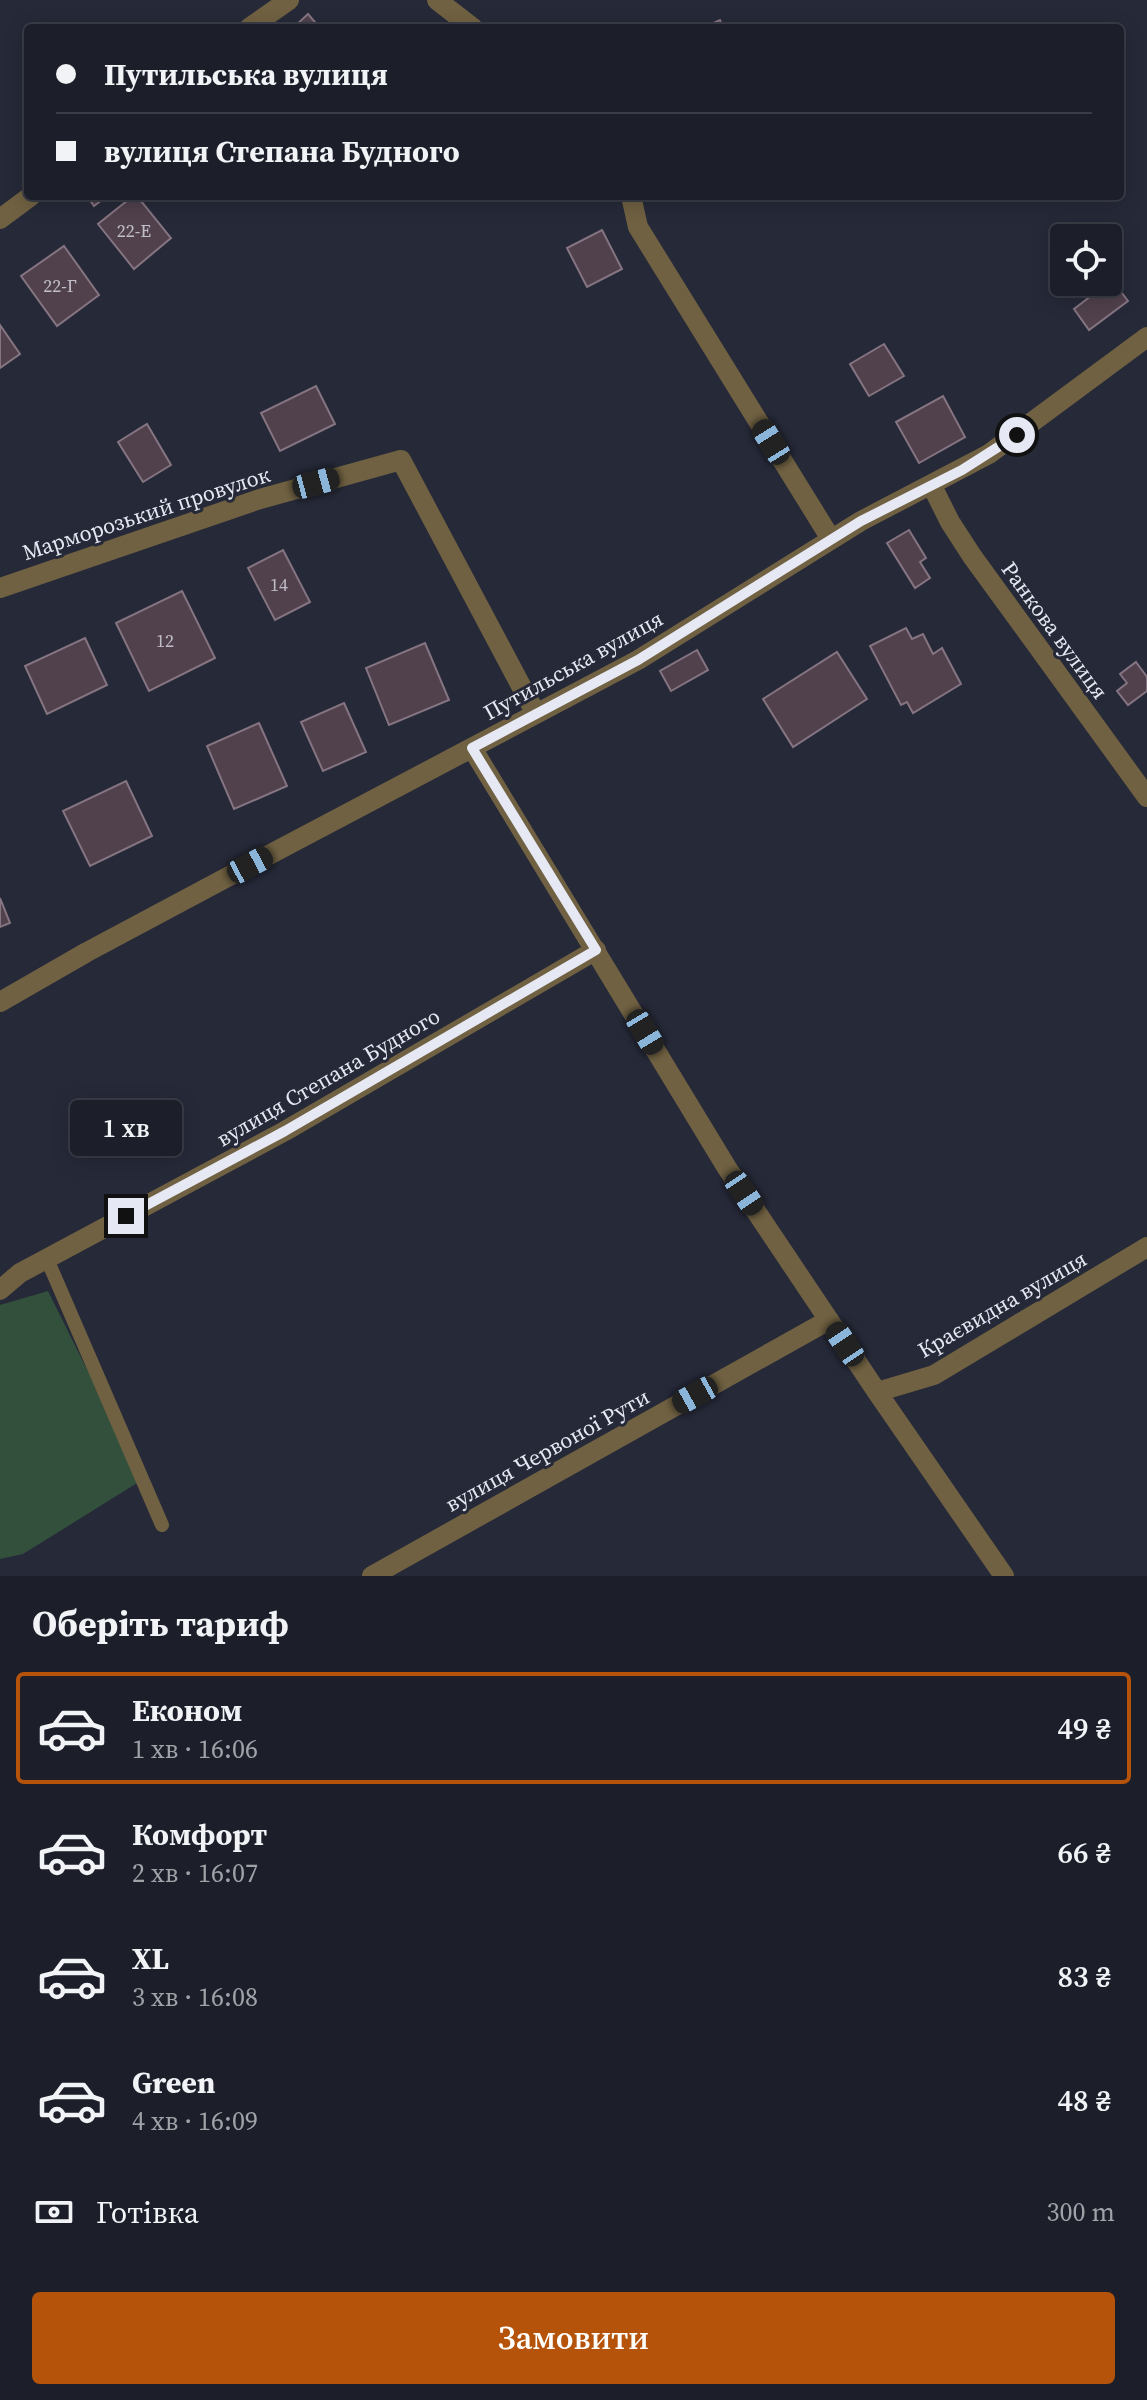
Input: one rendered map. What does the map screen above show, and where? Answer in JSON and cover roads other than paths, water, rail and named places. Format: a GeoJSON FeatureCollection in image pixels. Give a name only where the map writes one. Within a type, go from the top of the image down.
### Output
{"type":"FeatureCollection","features":[{"type":"Feature","properties":{"kind":"street"},"geometry":{"type":"LineString","coordinates":[[255,24],[289,0]]}},
{"type":"Feature","properties":{"kind":"street"},"geometry":{"type":"LineString","coordinates":[[437,0],[468,24]]}},
{"type":"Feature","properties":{"kind":"street"},"geometry":{"type":"LineString","coordinates":[[0,219],[26,200]]}},
{"type":"Feature","properties":{"kind":"street"},"geometry":{"type":"LineString","coordinates":[[632,200],[638,227],[831,539]]}},
{"type":"Feature","properties":{"kind":"street","name":"Путильська вулиця"},"geometry":{"type":"LineString","coordinates":[[0,1002],[101,944],[638,660],[831,539],[998,448],[1147,337]]}},
{"type":"Feature","properties":{"kind":"street","name":"Марморозький провулок"},"geometry":{"type":"LineString","coordinates":[[0,588],[260,499],[401,460],[536,714]]}},
{"type":"Feature","properties":{"kind":"street","name":"Ранкова вулиця"},"geometry":{"type":"LineString","coordinates":[[932,486],[972,556],[1147,797]]}},
{"type":"Feature","properties":{"kind":"street"},"geometry":{"type":"LineString","coordinates":[[472,748],[727,1168],[1004,1576]]}},
{"type":"Feature","properties":{"kind":"street","name":"вулиця Степана Будного"},"geometry":{"type":"LineString","coordinates":[[0,1290],[20,1273],[285,1131],[596,950]]}},
{"type":"Feature","properties":{"kind":"street","name":"Краєвидна вулиця"},"geometry":{"type":"LineString","coordinates":[[877,1392],[934,1375],[1147,1247]]}},
{"type":"Feature","properties":{"kind":"street","name":"вулиця Червоної Рути"},"geometry":{"type":"LineString","coordinates":[[372,1576],[829,1320]]}},
{"type":"Feature","properties":{"kind":"lane"},"geometry":{"type":"LineString","coordinates":[[47,1259],[162,1525]]}}]}
